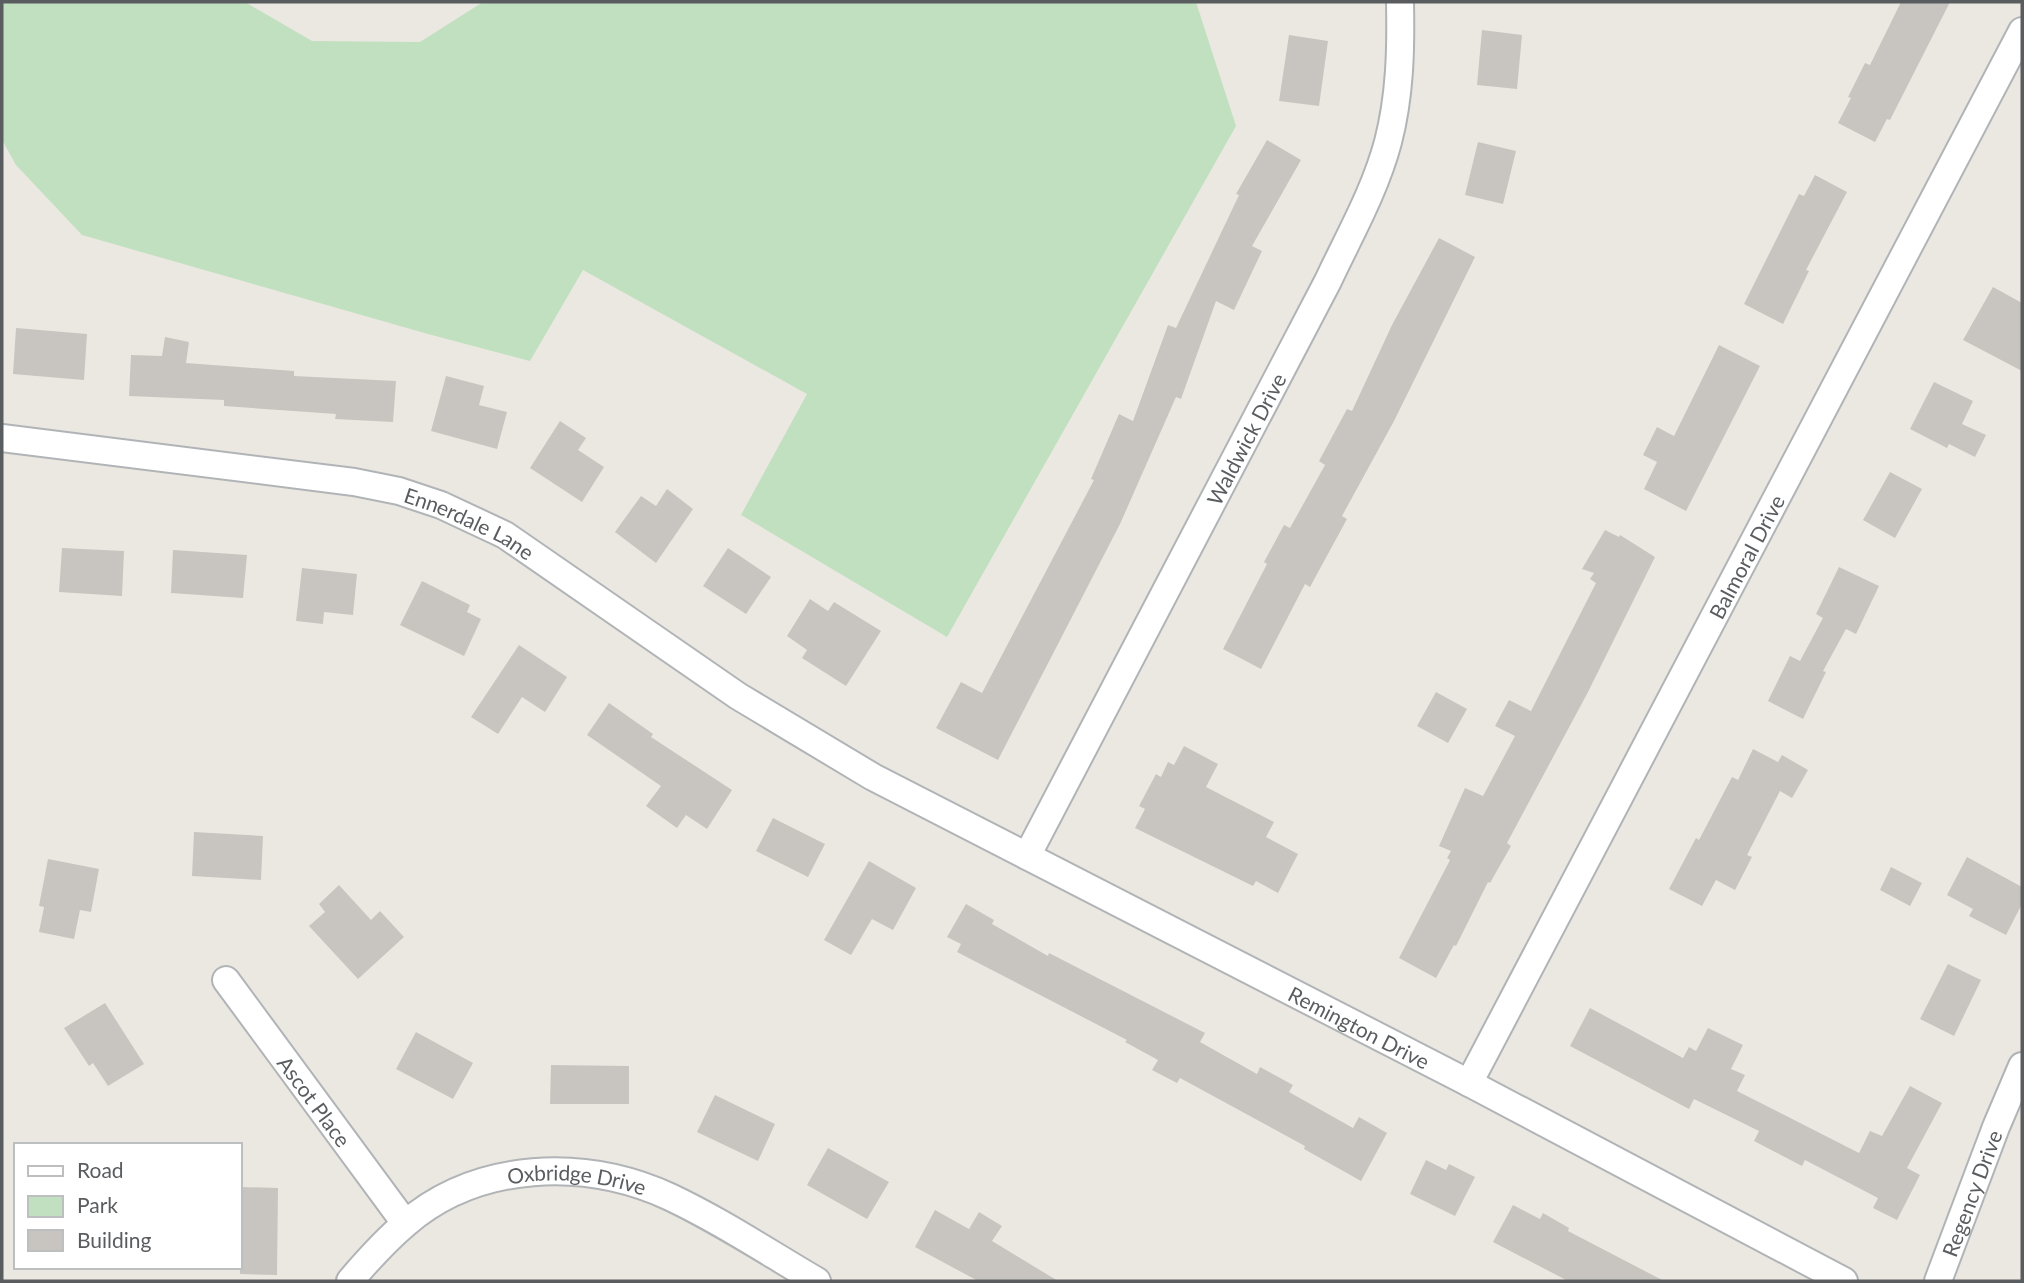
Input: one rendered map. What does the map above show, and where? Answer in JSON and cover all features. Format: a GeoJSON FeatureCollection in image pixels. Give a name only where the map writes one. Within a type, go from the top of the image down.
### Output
{"type":"FeatureCollection","features":[{"type":"Feature","properties":{"kind":"street","name":"Waldwick Drive"},"geometry":{"type":"LineString","coordinates":[[1027,856],[1328,281],[1370,193],[1388,143],[1396,99],[1401,47],[1400,2]]}},
{"type":"Feature","properties":{"kind":"street","name":"Balmoral Drive"},"geometry":{"type":"LineString","coordinates":[[1469,1083],[2022,31]]}},
{"type":"Feature","properties":{"kind":"street","name":"Ennerdale Lane"},"geometry":{"type":"LineString","coordinates":[[2,438],[354,482],[399,491],[441,505],[471,517],[505,536],[738,696],[873,778]]}},
{"type":"Feature","properties":{"kind":"street","name":"Remington Drive"},"geometry":{"type":"LineString","coordinates":[[873,778],[1469,1083],[1844,1281]]}},
{"type":"Feature","properties":{"kind":"street","name":"Ascot Place"},"geometry":{"type":"LineString","coordinates":[[226,979],[405,1223]]}},
{"type":"Feature","properties":{"kind":"street","name":"Regency Drive"},"geometry":{"type":"LineString","coordinates":[[1938,1281],[2022,1066]]}},
{"type":"Feature","properties":{"kind":"street","name":"Oxbridge Drive"},"geometry":{"type":"LineString","coordinates":[[350,1281],[405,1223],[436,1201],[467,1186],[527,1172],[588,1173],[617,1178],[669,1197],[817,1281]]}},
{"type":"Feature","properties":{"kind":"green space"},"geometry":{"type":"Polygon","coordinates":[[[2,2],[245,2],[312,41],[420,42],[483,2],[1196,2],[1236,126],[947,637],[741,515],[807,394],[583,270],[530,361],[82,235],[16,165],[2,140],[2,2]]]}},
{"type":"Feature","properties":{"kind":"building"},"geometry":{"type":"Polygon","coordinates":[[[1901,2],[1950,2],[1890,120],[1887,119],[1875,142],[1838,123],[1865,63],[1870,65],[1901,2]]]}},
{"type":"Feature","properties":{"kind":"building"},"geometry":{"type":"Polygon","coordinates":[[[1482,30],[1522,35],[1517,89],[1477,85],[1482,30]]]}},
{"type":"Feature","properties":{"kind":"building"},"geometry":{"type":"Polygon","coordinates":[[[1289,35],[1328,41],[1319,106],[1279,101],[1289,35]]]}},
{"type":"Feature","properties":{"kind":"building"},"geometry":{"type":"Polygon","coordinates":[[[1267,140],[1301,160],[1252,246],[1262,251],[1234,310],[1216,301],[1181,399],[1176,397],[1120,524],[998,760],[936,728],[961,682],[982,693],[1094,480],[1091,479],[1119,414],[1133,421],[1168,325],[1176,328],[1239,195],[1236,194],[1267,140]]]}},
{"type":"Feature","properties":{"kind":"building"},"geometry":{"type":"Polygon","coordinates":[[[1478,142],[1516,151],[1503,204],[1465,195],[1478,142]]]}},
{"type":"Feature","properties":{"kind":"building"},"geometry":{"type":"Polygon","coordinates":[[[1815,175],[1847,192],[1806,270],[1809,271],[1783,324],[1744,304],[1799,194],[1804,196],[1815,175]]]}},
{"type":"Feature","properties":{"kind":"building"},"geometry":{"type":"Polygon","coordinates":[[[1439,238],[1475,257],[1394,421],[1342,516],[1347,519],[1310,587],[1305,584],[1261,669],[1223,649],[1284,525],[1290,528],[1325,465],[1319,461],[1347,409],[1352,411],[1392,325],[1439,238]]]}},
{"type":"Feature","properties":{"kind":"building"},"geometry":{"type":"Polygon","coordinates":[[[1993,287],[2022,303],[2022,371],[1963,340],[1993,287]]]}},
{"type":"Feature","properties":{"kind":"building"},"geometry":{"type":"Polygon","coordinates":[[[16,328],[87,334],[84,380],[13,374],[16,328]]]}},
{"type":"Feature","properties":{"kind":"building"},"geometry":{"type":"Polygon","coordinates":[[[165,337],[189,342],[186,363],[294,371],[294,376],[396,381],[393,422],[335,419],[336,414],[224,406],[224,400],[129,396],[131,355],[162,356],[165,337]]]}},
{"type":"Feature","properties":{"kind":"building"},"geometry":{"type":"Polygon","coordinates":[[[1719,345],[1760,366],[1686,511],[1644,489],[1657,462],[1643,455],[1657,427],[1674,436],[1719,345]]]}},
{"type":"Feature","properties":{"kind":"building"},"geometry":{"type":"Polygon","coordinates":[[[446,376],[484,386],[479,405],[507,412],[497,449],[431,431],[446,376]]]}},
{"type":"Feature","properties":{"kind":"building"},"geometry":{"type":"Polygon","coordinates":[[[1934,382],[1973,401],[1962,424],[1986,435],[1975,457],[1949,444],[1947,448],[1910,429],[1934,382]]]}},
{"type":"Feature","properties":{"kind":"building"},"geometry":{"type":"Polygon","coordinates":[[[560,421],[586,438],[578,450],[604,467],[582,502],[530,468],[560,421]]]}},
{"type":"Feature","properties":{"kind":"building"},"geometry":{"type":"Polygon","coordinates":[[[1890,472],[1922,489],[1895,538],[1863,520],[1890,472]]]}},
{"type":"Feature","properties":{"kind":"building"},"geometry":{"type":"Polygon","coordinates":[[[667,489],[693,509],[656,563],[615,532],[641,496],[656,506],[667,489]]]}},
{"type":"Feature","properties":{"kind":"building"},"geometry":{"type":"Polygon","coordinates":[[[1605,530],[1619,537],[1620,535],[1655,557],[1588,692],[1507,843],[1511,846],[1490,883],[1488,882],[1456,946],[1454,945],[1436,978],[1399,958],[1450,860],[1447,858],[1451,851],[1439,846],[1465,788],[1483,796],[1515,736],[1495,726],[1509,700],[1531,711],[1596,583],[1590,579],[1594,573],[1582,569],[1605,530]]]}},
{"type":"Feature","properties":{"kind":"building"},"geometry":{"type":"Polygon","coordinates":[[[62,548],[124,551],[122,596],[59,592],[62,548]]]}},
{"type":"Feature","properties":{"kind":"building"},"geometry":{"type":"Polygon","coordinates":[[[728,548],[771,577],[746,614],[703,586],[728,548]]]}},
{"type":"Feature","properties":{"kind":"building"},"geometry":{"type":"Polygon","coordinates":[[[173,550],[247,555],[243,598],[171,593],[173,550]]]}},
{"type":"Feature","properties":{"kind":"building"},"geometry":{"type":"Polygon","coordinates":[[[1839,567],[1879,586],[1856,634],[1846,629],[1823,671],[1826,672],[1803,719],[1768,701],[1790,656],[1800,661],[1823,618],[1816,614],[1839,567]]]}},
{"type":"Feature","properties":{"kind":"building"},"geometry":{"type":"Polygon","coordinates":[[[302,568],[357,574],[353,615],[324,612],[323,624],[296,621],[302,568]]]}},
{"type":"Feature","properties":{"kind":"building"},"geometry":{"type":"Polygon","coordinates":[[[422,581],[470,605],[467,612],[481,619],[464,656],[400,625],[422,581]]]}},
{"type":"Feature","properties":{"kind":"building"},"geometry":{"type":"Polygon","coordinates":[[[810,599],[828,611],[834,602],[881,631],[846,686],[802,658],[807,650],[787,636],[810,599]]]}},
{"type":"Feature","properties":{"kind":"building"},"geometry":{"type":"Polygon","coordinates":[[[519,645],[567,677],[545,712],[522,697],[498,734],[471,717],[519,645]]]}},
{"type":"Feature","properties":{"kind":"building"},"geometry":{"type":"Polygon","coordinates":[[[1436,692],[1467,709],[1448,743],[1417,726],[1436,692]]]}},
{"type":"Feature","properties":{"kind":"building"},"geometry":{"type":"Polygon","coordinates":[[[609,703],[653,734],[651,737],[732,790],[707,829],[686,815],[677,828],[646,806],[661,786],[587,735],[609,703]]]}},
{"type":"Feature","properties":{"kind":"building"},"geometry":{"type":"Polygon","coordinates":[[[1184,746],[1218,764],[1206,787],[1274,822],[1266,837],[1298,854],[1278,893],[1256,881],[1253,886],[1135,828],[1145,809],[1139,806],[1156,774],[1161,777],[1168,762],[1174,765],[1184,746]]]}},
{"type":"Feature","properties":{"kind":"building"},"geometry":{"type":"Polygon","coordinates":[[[1753,749],[1778,762],[1782,755],[1808,770],[1792,798],[1780,791],[1747,855],[1752,857],[1735,890],[1716,880],[1702,906],[1669,889],[1696,838],[1699,840],[1732,777],[1738,780],[1753,749]]]}},
{"type":"Feature","properties":{"kind":"building"},"geometry":{"type":"Polygon","coordinates":[[[773,818],[825,844],[808,877],[756,851],[773,818]]]}},
{"type":"Feature","properties":{"kind":"building"},"geometry":{"type":"Polygon","coordinates":[[[194,832],[263,836],[261,880],[192,876],[194,832]]]}},
{"type":"Feature","properties":{"kind":"building"},"geometry":{"type":"Polygon","coordinates":[[[1967,857],[2022,887],[2022,904],[2006,935],[1969,916],[1973,909],[1947,895],[1967,857]]]}},
{"type":"Feature","properties":{"kind":"building"},"geometry":{"type":"Polygon","coordinates":[[[48,859],[99,869],[91,912],[80,910],[74,939],[39,932],[44,907],[39,906],[48,859]]]}},
{"type":"Feature","properties":{"kind":"building"},"geometry":{"type":"Polygon","coordinates":[[[869,861],[916,888],[893,930],[872,919],[851,955],[824,940],[869,861]]]}},
{"type":"Feature","properties":{"kind":"building"},"geometry":{"type":"Polygon","coordinates":[[[1891,867],[1922,883],[1910,906],[1880,890],[1891,867]]]}},
{"type":"Feature","properties":{"kind":"building"},"geometry":{"type":"Polygon","coordinates":[[[339,885],[371,920],[380,911],[404,937],[358,979],[309,926],[325,912],[319,904],[339,885]]]}},
{"type":"Feature","properties":{"kind":"building"},"geometry":{"type":"Polygon","coordinates":[[[966,904],[994,920],[992,924],[1048,956],[1049,953],[1205,1033],[1200,1042],[1257,1074],[1260,1067],[1293,1085],[1289,1092],[1353,1128],[1359,1117],[1387,1133],[1361,1181],[1304,1149],[1305,1146],[1180,1078],[1177,1083],[1152,1070],[1158,1060],[1125,1042],[1127,1040],[957,952],[961,944],[947,937],[966,904]]]}},
{"type":"Feature","properties":{"kind":"building"},"geometry":{"type":"Polygon","coordinates":[[[1948,964],[1981,980],[1954,1036],[1920,1019],[1948,964]]]}},
{"type":"Feature","properties":{"kind":"building"},"geometry":{"type":"Polygon","coordinates":[[[105,1003],[144,1064],[108,1086],[93,1063],[89,1066],[64,1028],[105,1003]]]}},
{"type":"Feature","properties":{"kind":"building"},"geometry":{"type":"Polygon","coordinates":[[[1590,1008],[1683,1058],[1689,1047],[1696,1051],[1708,1028],[1743,1045],[1731,1069],[1745,1075],[1737,1091],[1859,1153],[1870,1131],[1882,1136],[1910,1086],[1942,1103],[1907,1168],[1920,1175],[1897,1220],[1873,1208],[1878,1198],[1805,1160],[1802,1166],[1754,1141],[1759,1131],[1694,1099],[1689,1109],[1570,1046],[1590,1008]]]}},
{"type":"Feature","properties":{"kind":"building"},"geometry":{"type":"Polygon","coordinates":[[[416,1032],[473,1063],[453,1099],[396,1069],[416,1032]]]}},
{"type":"Feature","properties":{"kind":"building"},"geometry":{"type":"Polygon","coordinates":[[[551,1065],[629,1066],[629,1104],[550,1104],[551,1065]]]}},
{"type":"Feature","properties":{"kind":"building"},"geometry":{"type":"Polygon","coordinates":[[[715,1095],[775,1124],[758,1161],[697,1132],[715,1095]]]}},
{"type":"Feature","properties":{"kind":"building"},"geometry":{"type":"Polygon","coordinates":[[[828,1148],[889,1182],[867,1219],[807,1185],[828,1148]]]}},
{"type":"Feature","properties":{"kind":"building"},"geometry":{"type":"Polygon","coordinates":[[[1426,1160],[1446,1170],[1449,1164],[1475,1177],[1455,1216],[1410,1194],[1426,1160]]]}},
{"type":"Feature","properties":{"kind":"building"},"geometry":{"type":"Polygon","coordinates":[[[242,1187],[278,1188],[277,1275],[240,1274],[242,1187]]]}},
{"type":"Feature","properties":{"kind":"building"},"geometry":{"type":"Polygon","coordinates":[[[1513,1205],[1540,1219],[1543,1213],[1569,1228],[1568,1231],[1664,1281],[1568,1281],[1493,1242],[1513,1205]]]}},
{"type":"Feature","properties":{"kind":"building"},"geometry":{"type":"Polygon","coordinates":[[[935,1210],[969,1229],[979,1212],[1002,1226],[992,1241],[1058,1281],[978,1281],[915,1247],[935,1210]]]}}]}
